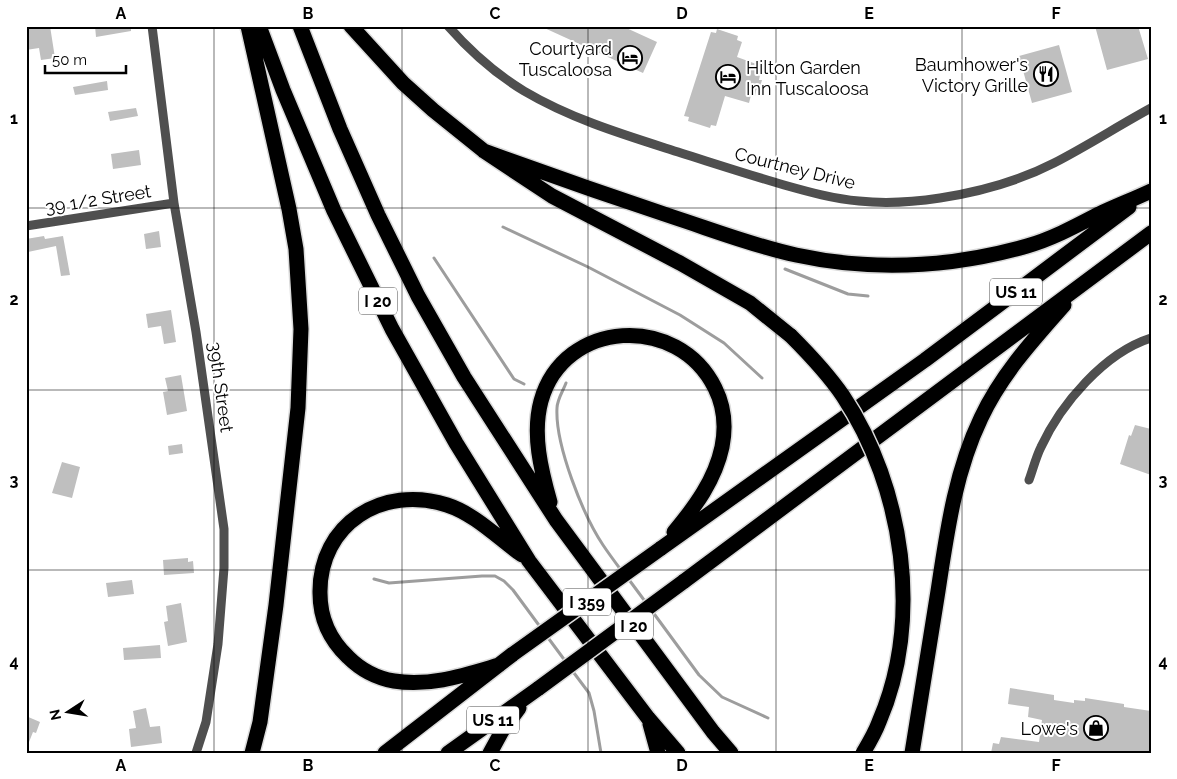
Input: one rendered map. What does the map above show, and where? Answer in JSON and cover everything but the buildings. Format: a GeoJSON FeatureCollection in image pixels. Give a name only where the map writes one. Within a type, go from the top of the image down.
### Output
{"type":"FeatureCollection","features":[{"type":"Feature","properties":{"kind":"highway"},"geometry":{"type":"LineString","coordinates":[[248,26],[289,208],[296,249],[301,329],[298,408],[280,566],[260,722],[252,753]]}},
{"type":"Feature","properties":{"kind":"highway","name":"I 20"},"geometry":{"type":"LineString","coordinates":[[258,26],[282,90],[334,211],[392,329],[456,443],[529,561],[648,718],[678,753]]}},
{"type":"Feature","properties":{"kind":"highway","name":"I 20"},"geometry":{"type":"LineString","coordinates":[[300,26],[340,129],[378,215],[418,296],[464,377],[556,520],[713,732],[731,753]]}},
{"type":"Feature","properties":{"kind":"highway"},"geometry":{"type":"LineString","coordinates":[[351,26],[403,83],[432,110],[484,151],[552,196],[680,263],[750,303],[791,336],[828,375],[857,420],[889,496],[899,546],[903,599],[899,652],[894,676],[879,722],[864,753]]}},
{"type":"Feature","properties":{"kind":"highway"},"geometry":{"type":"LineString","coordinates":[[484,151],[567,182],[756,244],[832,262],[872,266],[911,266],[951,262],[990,255],[1028,245],[1066,231],[1151,191]]}},
{"type":"Feature","properties":{"kind":"highway","name":"US 11"},"geometry":{"type":"LineString","coordinates":[[660,549],[925,360],[1151,191]]}},
{"type":"Feature","properties":{"kind":"highway","name":"US 11"},"geometry":{"type":"LineString","coordinates":[[448,753],[683,582],[1151,233]]}},
{"type":"Feature","properties":{"kind":"highway"},"geometry":{"type":"LineString","coordinates":[[912,753],[947,531],[966,454],[981,417],[1001,382],[1024,350],[1087,280]]}},
{"type":"Feature","properties":{"kind":"highway"},"geometry":{"type":"LineString","coordinates":[[556,520],[539,456],[538,436],[541,402],[548,384],[566,360],[589,344],[606,338],[624,335],[642,335],[660,340],[686,352],[705,371],[718,394],[722,408],[724,434],[718,460],[702,496],[660,549]]}},
{"type":"Feature","properties":{"kind":"highway"},"geometry":{"type":"LineString","coordinates":[[499,665],[453,678],[409,682],[382,678],[358,668],[339,649],[326,626],[320,600],[321,573],[324,561],[336,537],[355,518],[367,510],[383,504],[417,499],[448,505],[464,513],[480,522],[529,561]]}},
{"type":"Feature","properties":{"kind":"highway","name":"I 359"},"geometry":{"type":"LineString","coordinates":[[385,753],[513,654],[660,549]]}},
{"type":"Feature","properties":{"kind":"highway"},"geometry":{"type":"LineString","coordinates":[[490,753],[512,715],[539,688]]}},
{"type":"Feature","properties":{"kind":"highway"},"geometry":{"type":"LineString","coordinates":[[648,718],[658,753]]}},
{"type":"Feature","properties":{"kind":"street","name":"39th Street"},"geometry":{"type":"LineString","coordinates":[[152,26],[174,203],[197,342],[224,529],[224,568],[218,644],[206,722],[196,753]]}},
{"type":"Feature","properties":{"kind":"street","name":"Courtney Drive"},"geometry":{"type":"LineString","coordinates":[[448,26],[462,42],[492,68],[524,91],[587,121],[633,138],[747,174],[822,196],[861,202],[900,202],[940,198],[1016,179],[1052,164],[1151,108]]}},
{"type":"Feature","properties":{"kind":"street","name":"39 1/2 Street"},"geometry":{"type":"LineString","coordinates":[[26,226],[174,203]]}},
{"type":"Feature","properties":{"kind":"street"},"geometry":{"type":"LineString","coordinates":[[1029,480],[1041,446],[1064,408],[1083,385],[1123,350],[1151,338]]}},
{"type":"Feature","properties":{"kind":"waterway"},"geometry":{"type":"LineString","coordinates":[[503,227],[588,267],[680,315],[724,343],[762,378]]}},
{"type":"Feature","properties":{"kind":"waterway"},"geometry":{"type":"LineString","coordinates":[[434,258],[514,379],[524,384]]}},
{"type":"Feature","properties":{"kind":"waterway"},"geometry":{"type":"LineString","coordinates":[[785,269],[848,294],[868,296]]}},
{"type":"Feature","properties":{"kind":"waterway"},"geometry":{"type":"LineString","coordinates":[[566,383],[557,405],[558,423],[565,460],[579,498],[595,532],[621,570]]}},
{"type":"Feature","properties":{"kind":"waterway"},"geometry":{"type":"LineString","coordinates":[[374,579],[389,583],[495,576],[504,581],[513,590],[541,628]]}},
{"type":"Feature","properties":{"kind":"waterway"},"geometry":{"type":"LineString","coordinates":[[627,577],[647,604]]}},
{"type":"Feature","properties":{"kind":"waterway"},"geometry":{"type":"LineString","coordinates":[[652,611],[699,675],[722,697],[768,718]]}},
{"type":"Feature","properties":{"kind":"waterway"},"geometry":{"type":"LineString","coordinates":[[546,635],[566,662]]}},
{"type":"Feature","properties":{"kind":"waterway"},"geometry":{"type":"LineString","coordinates":[[571,669],[589,693],[601,753]]}},
{"type":"Feature","properties":{"kind":"place","name":"Courtyard Tuscaloosa"},"geometry":{"type":"Point","coordinates":[630,58]}},
{"type":"Feature","properties":{"kind":"place","name":"Baumhower's Victory Grille"},"geometry":{"type":"Point","coordinates":[1046,74]}},
{"type":"Feature","properties":{"kind":"place","name":"Hilton Garden Inn Tuscaloosa"},"geometry":{"type":"Point","coordinates":[728,77]}},
{"type":"Feature","properties":{"kind":"place","name":"Lowe's"},"geometry":{"type":"Point","coordinates":[1096,728]}}]}
